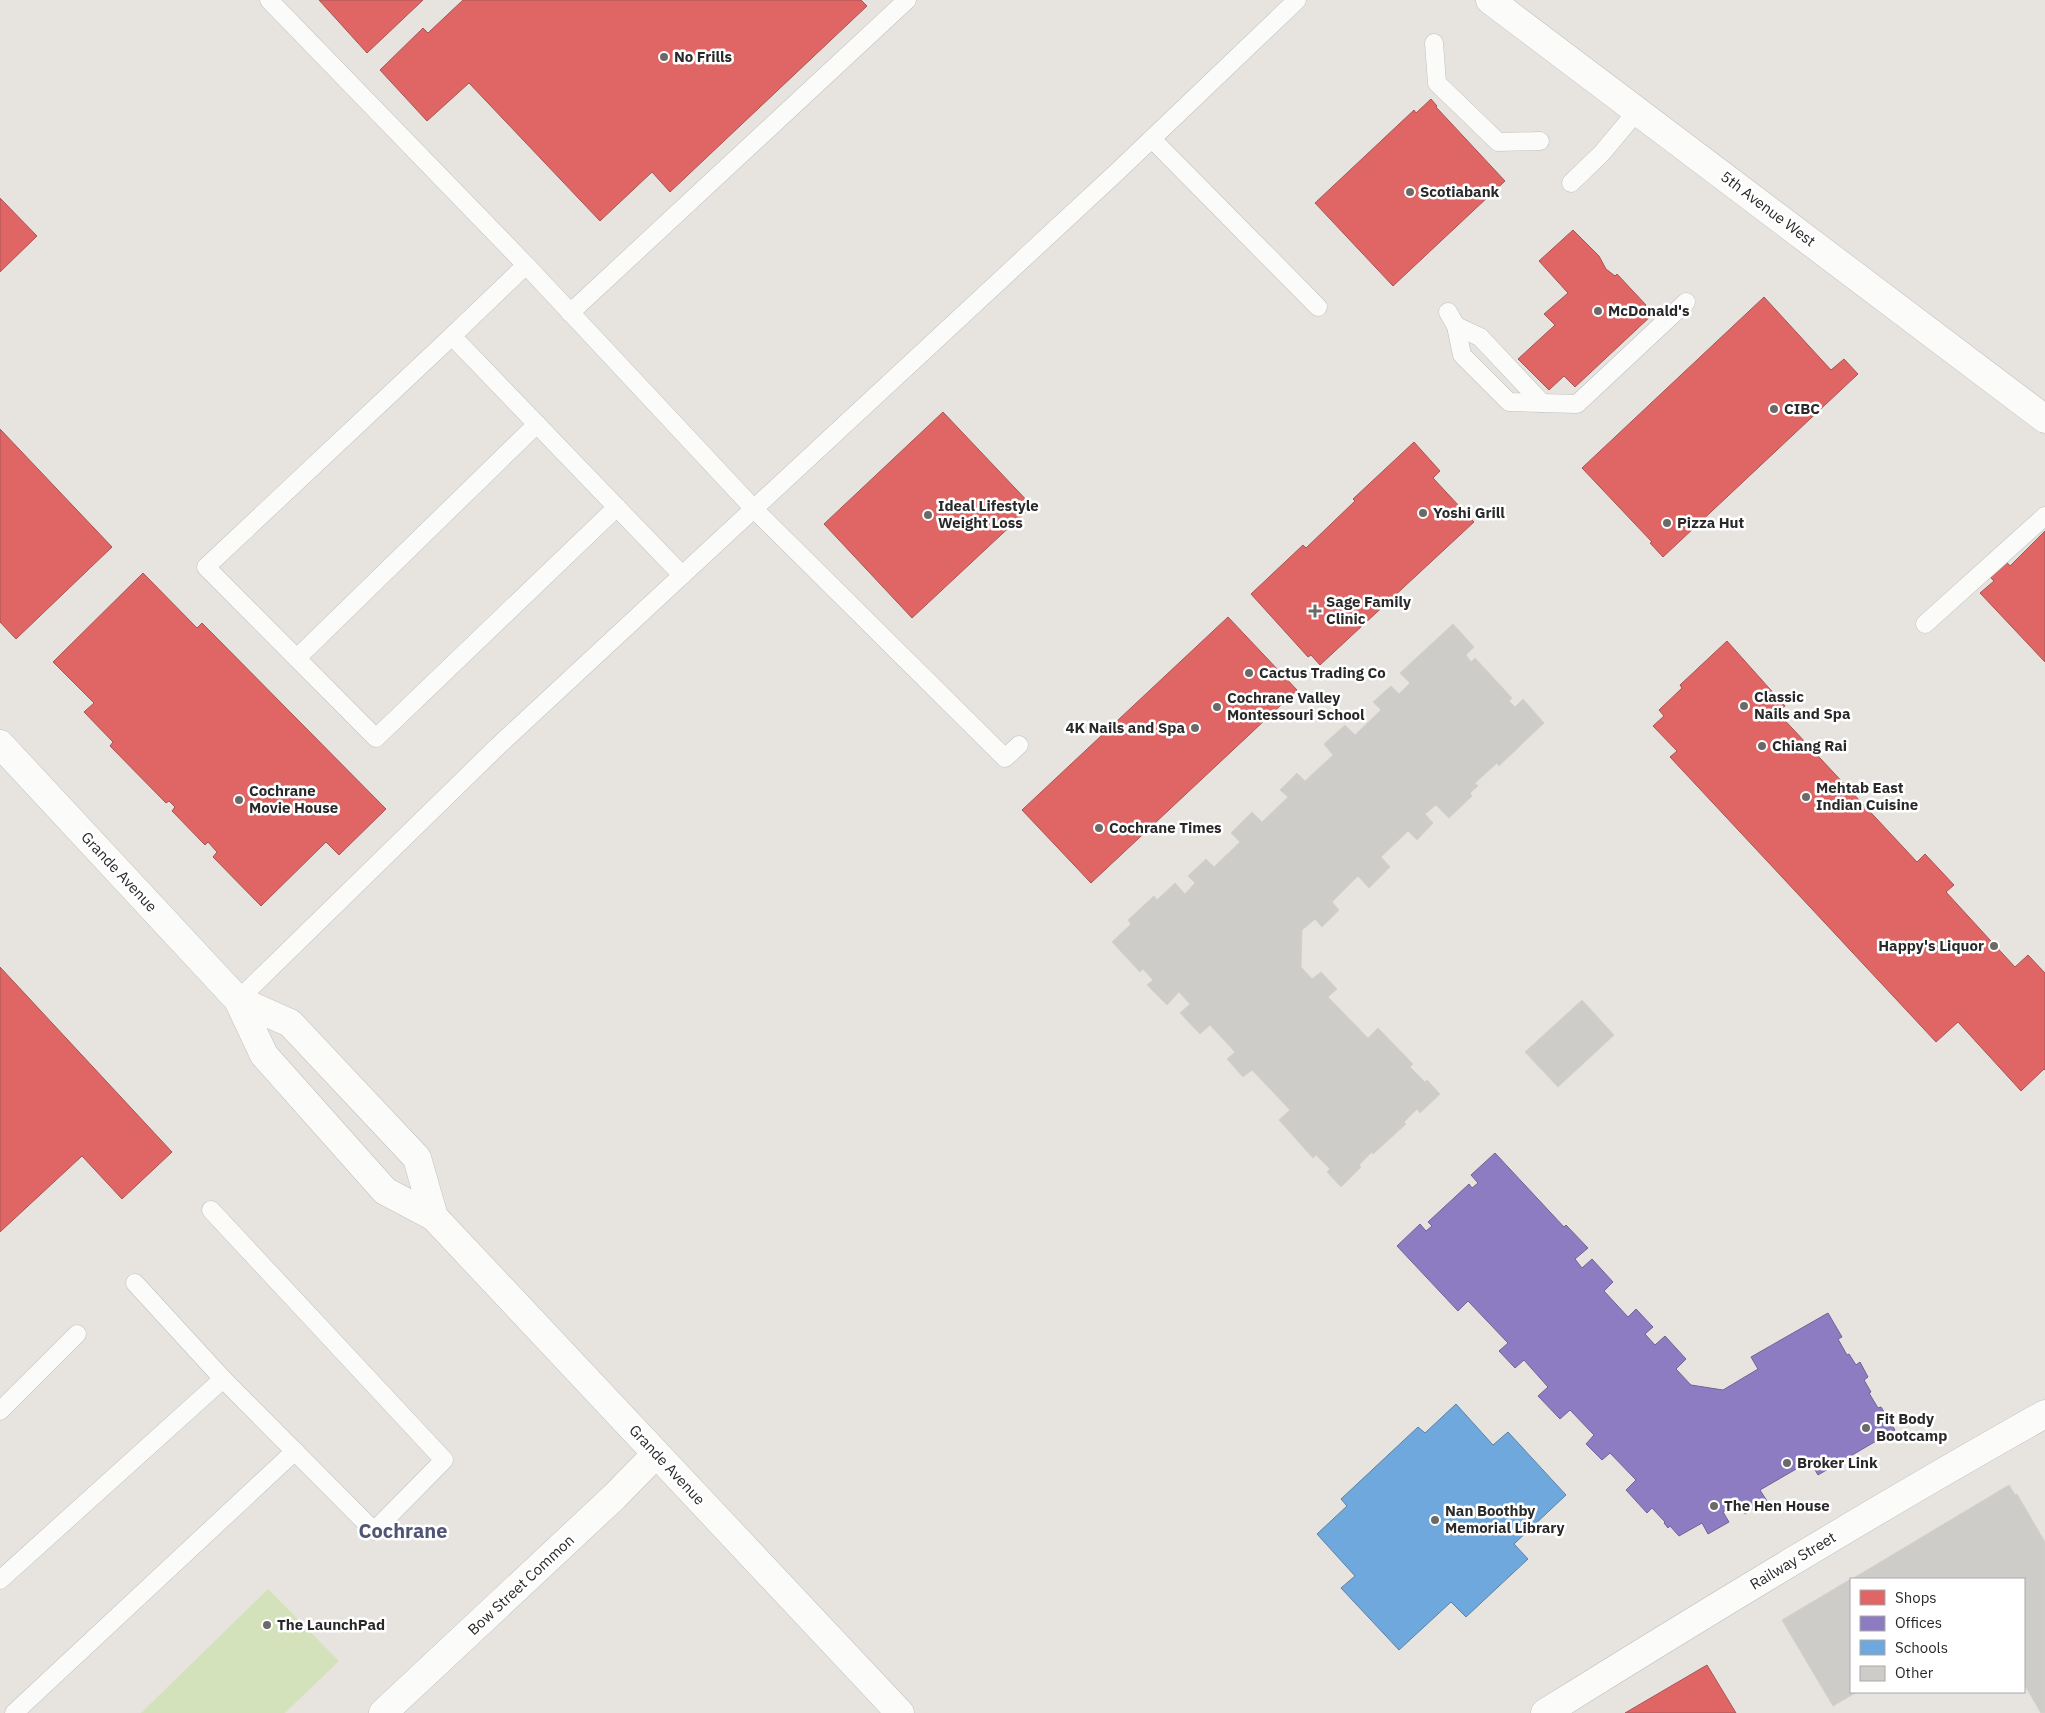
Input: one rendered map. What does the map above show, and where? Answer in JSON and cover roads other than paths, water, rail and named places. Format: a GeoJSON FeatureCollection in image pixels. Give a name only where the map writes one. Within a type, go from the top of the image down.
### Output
{"type":"FeatureCollection","features":[{"type":"Feature","properties":{"kind":"street","name":"5th Avenue West"},"geometry":{"type":"LineString","coordinates":[[1490,0],[1637,112],[1799,231],[2045,419]]}},
{"type":"Feature","properties":{"kind":"street","name":"Grande Avenue"},"geometry":{"type":"LineString","coordinates":[[0,744],[238,1000],[264,1055],[385,1190],[434,1217],[900,1713]]}},
{"type":"Feature","properties":{"kind":"street","name":"Grande Avenue"},"geometry":{"type":"LineString","coordinates":[[238,1000],[290,1023],[417,1158],[434,1217]]}},
{"type":"Feature","properties":{"kind":"street","name":"Railway Street"},"geometry":{"type":"LineString","coordinates":[[1545,1713],[1734,1596],[1953,1466],[2045,1414]]}},
{"type":"Feature","properties":{"kind":"street","name":"Bow Street Common"},"geometry":{"type":"LineString","coordinates":[[383,1713],[614,1497],[656,1454]]}},
{"type":"Feature","properties":{"kind":"lane"},"geometry":{"type":"LineString","coordinates":[[268,0],[526,265],[754,509],[1005,758],[1019,745]]}},
{"type":"Feature","properties":{"kind":"lane"},"geometry":{"type":"LineString","coordinates":[[570,313],[907,0]]}},
{"type":"Feature","properties":{"kind":"lane"},"geometry":{"type":"LineString","coordinates":[[238,1000],[498,746],[1152,139],[1297,0]]}},
{"type":"Feature","properties":{"kind":"lane"},"geometry":{"type":"LineString","coordinates":[[1434,43],[1437,83],[1498,142],[1540,141]]}},
{"type":"Feature","properties":{"kind":"lane"},"geometry":{"type":"LineString","coordinates":[[1571,182],[1602,153],[1637,112]]}},
{"type":"Feature","properties":{"kind":"lane"},"geometry":{"type":"LineString","coordinates":[[1152,139],[1318,307]]}},
{"type":"Feature","properties":{"kind":"lane"},"geometry":{"type":"LineString","coordinates":[[526,265],[206,567],[376,738],[617,507]]}},
{"type":"Feature","properties":{"kind":"lane"},"geometry":{"type":"LineString","coordinates":[[1542,403],[1480,337],[1452,319],[1462,355],[1509,402],[1542,403],[1577,404],[1686,302]]}},
{"type":"Feature","properties":{"kind":"lane"},"geometry":{"type":"LineString","coordinates":[[452,336],[682,575]]}},
{"type":"Feature","properties":{"kind":"lane"},"geometry":{"type":"LineString","coordinates":[[297,658],[537,424]]}},
{"type":"Feature","properties":{"kind":"lane"},"geometry":{"type":"LineString","coordinates":[[1925,624],[2045,516]]}},
{"type":"Feature","properties":{"kind":"lane"},"geometry":{"type":"LineString","coordinates":[[135,1283],[224,1379],[374,1531],[444,1460],[211,1210]]}},
{"type":"Feature","properties":{"kind":"lane"},"geometry":{"type":"LineString","coordinates":[[0,1411],[76,1334]]}},
{"type":"Feature","properties":{"kind":"lane"},"geometry":{"type":"LineString","coordinates":[[0,1580],[224,1379]]}},
{"type":"Feature","properties":{"kind":"lane"},"geometry":{"type":"LineString","coordinates":[[14,1713],[294,1451]]}},
{"type":"Feature","properties":{"kind":"place","name":"No Frills"},"geometry":{"type":"Point","coordinates":[664,57]}},
{"type":"Feature","properties":{"kind":"place","name":"Scotiabank"},"geometry":{"type":"Point","coordinates":[1410,192]}},
{"type":"Feature","properties":{"kind":"place","name":"McDonald's"},"geometry":{"type":"Point","coordinates":[1598,311]}},
{"type":"Feature","properties":{"kind":"place","name":"CIBC"},"geometry":{"type":"Point","coordinates":[1774,409]}},
{"type":"Feature","properties":{"kind":"place","name":"Yoshi Grill"},"geometry":{"type":"Point","coordinates":[1423,513]}},
{"type":"Feature","properties":{"kind":"place","name":"Ideal Lifestyle Weight Loss"},"geometry":{"type":"Point","coordinates":[928,515]}},
{"type":"Feature","properties":{"kind":"place","name":"Pizza Hut"},"geometry":{"type":"Point","coordinates":[1667,523]}},
{"type":"Feature","properties":{"kind":"place","name":"Sage Family Clinic"},"geometry":{"type":"Point","coordinates":[1315,611]}},
{"type":"Feature","properties":{"kind":"place","name":"Cactus Trading Co"},"geometry":{"type":"Point","coordinates":[1249,673]}},
{"type":"Feature","properties":{"kind":"place","name":"Classic Nails and Spa"},"geometry":{"type":"Point","coordinates":[1744,706]}},
{"type":"Feature","properties":{"kind":"place","name":"Cochrane Valley Montessouri School"},"geometry":{"type":"Point","coordinates":[1217,707]}},
{"type":"Feature","properties":{"kind":"place","name":"4K Nails and Spa"},"geometry":{"type":"Point","coordinates":[1195,728]}},
{"type":"Feature","properties":{"kind":"place","name":"Chiang Rai"},"geometry":{"type":"Point","coordinates":[1762,746]}},
{"type":"Feature","properties":{"kind":"place","name":"Mehtab East Indian Cuisine"},"geometry":{"type":"Point","coordinates":[1806,797]}},
{"type":"Feature","properties":{"kind":"place","name":"Cochrane Movie House"},"geometry":{"type":"Point","coordinates":[239,800]}},
{"type":"Feature","properties":{"kind":"place","name":"Cochrane Times"},"geometry":{"type":"Point","coordinates":[1099,828]}},
{"type":"Feature","properties":{"kind":"place","name":"Happy's Liquor"},"geometry":{"type":"Point","coordinates":[1994,946]}},
{"type":"Feature","properties":{"kind":"place","name":"Fit Body Bootcamp"},"geometry":{"type":"Point","coordinates":[1866,1428]}},
{"type":"Feature","properties":{"kind":"place","name":"Broker Link"},"geometry":{"type":"Point","coordinates":[1787,1463]}},
{"type":"Feature","properties":{"kind":"place","name":"The Hen House"},"geometry":{"type":"Point","coordinates":[1714,1506]}},
{"type":"Feature","properties":{"kind":"place","name":"Nan Boothby Memorial Library"},"geometry":{"type":"Point","coordinates":[1435,1520]}},
{"type":"Feature","properties":{"kind":"place","name":"The LaunchPad"},"geometry":{"type":"Point","coordinates":[267,1625]}},
{"type":"Feature","properties":{"kind":"district","name":"Cochrane"},"geometry":{"type":"Point","coordinates":[403,1531]}}]}
